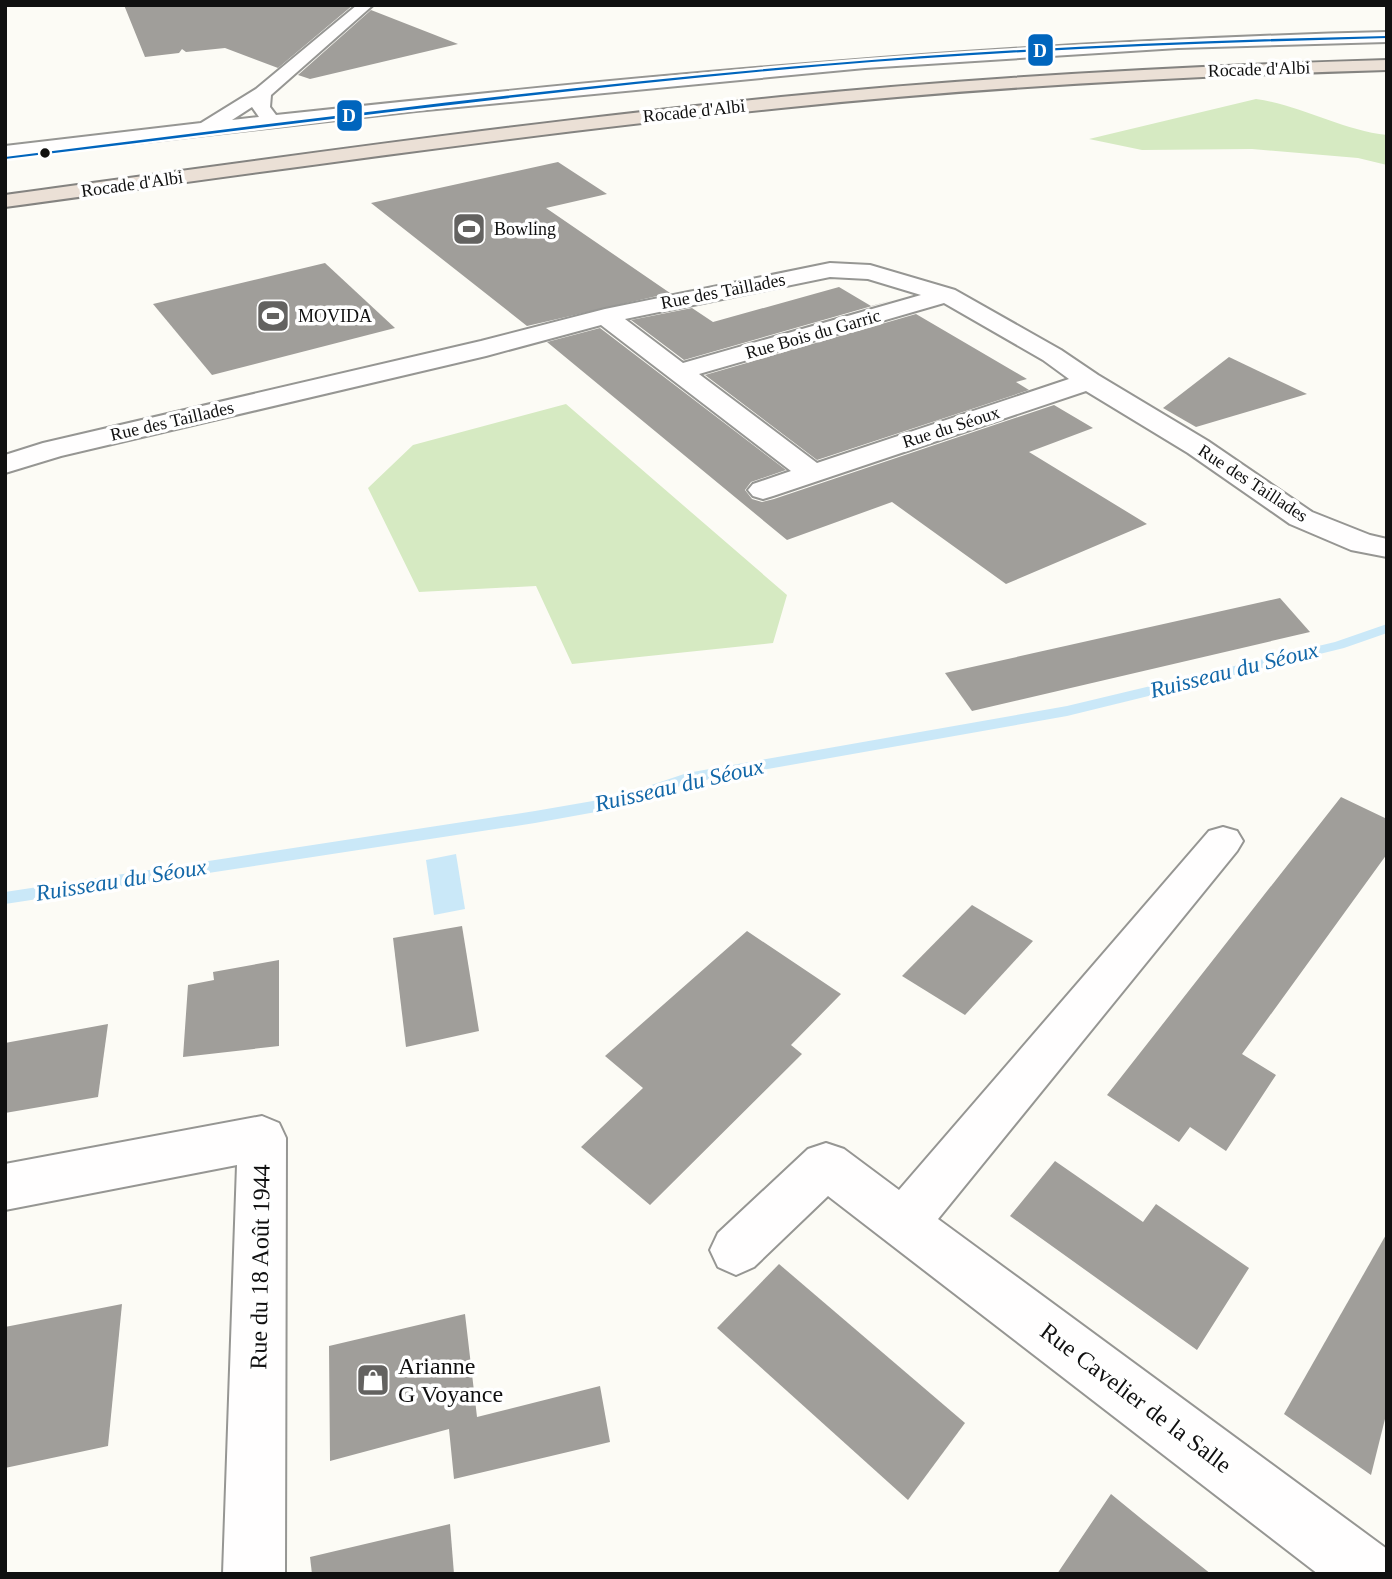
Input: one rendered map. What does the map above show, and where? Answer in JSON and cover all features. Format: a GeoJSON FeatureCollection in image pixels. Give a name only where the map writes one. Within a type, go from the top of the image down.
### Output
{"type":"FeatureCollection","features":[{"type":"Feature","properties":{"kind":"highway","name":"Rocade d'Albi"},"geometry":{"type":"LineString","coordinates":[[5,186],[530,117],[757,92],[1036,69],[1232,59],[1387,55]]}},
{"type":"Feature","properties":{"kind":"highway","name":"Rocade d'Albi"},"geometry":{"type":"LineString","coordinates":[[5,201],[534,129],[768,104],[1066,79],[1387,65]]}},
{"type":"Feature","properties":{"kind":"street"},"geometry":{"type":"LineString","coordinates":[[208,127],[262,93],[366,5]]}},
{"type":"Feature","properties":{"kind":"street"},"geometry":{"type":"LineString","coordinates":[[5,152],[271,120],[757,71],[1126,45],[1387,37]]}},
{"type":"Feature","properties":{"kind":"street"},"geometry":{"type":"LineString","coordinates":[[5,158],[551,92]]}},
{"type":"Feature","properties":{"kind":"street"},"geometry":{"type":"LineString","coordinates":[[262,93],[261,108],[271,120]]}},
{"type":"Feature","properties":{"kind":"street"},"geometry":{"type":"LineString","coordinates":[[208,127],[231,128],[271,120]]}},
{"type":"Feature","properties":{"kind":"street"},"geometry":{"type":"LineString","coordinates":[[76,150],[231,128],[323,121]]}},
{"type":"Feature","properties":{"kind":"street","name":"Rue des Taillades"},"geometry":{"type":"LineString","coordinates":[[5,464],[53,449],[447,357],[606,316],[830,270],[870,272],[947,295],[1052,355],[1089,381],[1198,447],[1301,518],[1362,543],[1387,548]]}},
{"type":"Feature","properties":{"kind":"street","name":"Rue Bois du Garric"},"geometry":{"type":"LineString","coordinates":[[678,372],[947,295]]}},
{"type":"Feature","properties":{"kind":"street"},"geometry":{"type":"LineString","coordinates":[[606,316],[813,473]]}},
{"type":"Feature","properties":{"kind":"street","name":"Rue du Séoux"},"geometry":{"type":"LineString","coordinates":[[763,490],[1089,381]]}},
{"type":"Feature","properties":{"kind":"street"},"geometry":{"type":"LineString","coordinates":[[903,1223],[1223,841]]}},
{"type":"Feature","properties":{"kind":"street","name":"Rue du 18 Août 1944"},"geometry":{"type":"LineString","coordinates":[[5,1187],[262,1138],[254,1574]]}},
{"type":"Feature","properties":{"kind":"street","name":"Rue Cavelier de la Salle"},"geometry":{"type":"LineString","coordinates":[[736,1250],[826,1165],[1369,1574]]}},
{"type":"Feature","properties":{"kind":"green space"},"geometry":{"type":"Polygon","coordinates":[[[1256,99],[1289,106],[1353,128],[1387,135],[1387,165],[1358,158],[1252,149],[1142,150],[1089,139],[1256,99]]]}},
{"type":"Feature","properties":{"kind":"green space"},"geometry":{"type":"Polygon","coordinates":[[[566,404],[787,595],[773,643],[572,664],[536,586],[419,592],[368,488],[413,445],[566,404]]]}},
{"type":"Feature","properties":{"kind":"water"},"geometry":{"type":"Polygon","coordinates":[[[456,854],[465,909],[434,915],[426,860],[456,854]]]}},
{"type":"Feature","properties":{"kind":"building"},"geometry":{"type":"Polygon","coordinates":[[[124,5],[353,5],[278,68],[225,48],[186,52],[182,49],[179,53],[145,57],[124,5]]]}},
{"type":"Feature","properties":{"kind":"building"},"geometry":{"type":"Polygon","coordinates":[[[371,10],[458,44],[310,79],[298,75],[371,10]]]}},
{"type":"Feature","properties":{"kind":"building","name":"Bowling"},"geometry":{"type":"Polygon","coordinates":[[[558,162],[607,194],[546,208],[670,293],[527,326],[371,203],[558,162]]]}},
{"type":"Feature","properties":{"kind":"building","name":"MOVIDA"},"geometry":{"type":"Polygon","coordinates":[[[325,263],[395,328],[212,375],[153,304],[325,263]]]}},
{"type":"Feature","properties":{"kind":"building"},"geometry":{"type":"Polygon","coordinates":[[[839,287],[871,306],[893,300],[684,360],[631,320],[692,308],[713,322],[839,287]]]}},
{"type":"Feature","properties":{"kind":"building"},"geometry":{"type":"Polygon","coordinates":[[[916,314],[1027,379],[1016,382],[1029,390],[817,460],[705,375],[916,314]]]}},
{"type":"Feature","properties":{"kind":"building"},"geometry":{"type":"Polygon","coordinates":[[[600,328],[786,470],[751,482],[745,490],[752,499],[762,502],[774,499],[1054,405],[1093,428],[1029,452],[1147,524],[1006,584],[892,502],[787,540],[547,342],[600,328]]]}},
{"type":"Feature","properties":{"kind":"building"},"geometry":{"type":"Polygon","coordinates":[[[1229,357],[1307,394],[1196,427],[1163,408],[1229,357]]]}},
{"type":"Feature","properties":{"kind":"building"},"geometry":{"type":"Polygon","coordinates":[[[1280,598],[1310,632],[972,711],[945,673],[1280,598]]]}},
{"type":"Feature","properties":{"kind":"building"},"geometry":{"type":"Polygon","coordinates":[[[1341,797],[1387,819],[1387,854],[1242,1054],[1276,1075],[1226,1151],[1190,1127],[1179,1142],[1107,1095],[1341,797]]]}},
{"type":"Feature","properties":{"kind":"building"},"geometry":{"type":"Polygon","coordinates":[[[972,905],[1033,941],[965,1015],[902,976],[972,905]]]}},
{"type":"Feature","properties":{"kind":"building"},"geometry":{"type":"Polygon","coordinates":[[[462,926],[479,1031],[406,1047],[393,938],[462,926]]]}},
{"type":"Feature","properties":{"kind":"building"},"geometry":{"type":"Polygon","coordinates":[[[747,931],[841,994],[791,1045],[802,1054],[650,1205],[581,1147],[643,1088],[605,1056],[747,931]]]}},
{"type":"Feature","properties":{"kind":"building"},"geometry":{"type":"Polygon","coordinates":[[[279,960],[279,1046],[183,1057],[188,985],[214,980],[213,972],[279,960]]]}},
{"type":"Feature","properties":{"kind":"building"},"geometry":{"type":"Polygon","coordinates":[[[108,1024],[98,1097],[5,1113],[5,1043],[108,1024]]]}},
{"type":"Feature","properties":{"kind":"building"},"geometry":{"type":"Polygon","coordinates":[[[1055,1161],[1143,1222],[1156,1204],[1249,1268],[1197,1350],[1010,1216],[1055,1161]]]}},
{"type":"Feature","properties":{"kind":"building"},"geometry":{"type":"Polygon","coordinates":[[[1387,1233],[1387,1411],[1371,1475],[1284,1414],[1387,1233]]]}},
{"type":"Feature","properties":{"kind":"building"},"geometry":{"type":"Polygon","coordinates":[[[779,1264],[965,1423],[908,1500],[717,1328],[779,1264]]]}},
{"type":"Feature","properties":{"kind":"building"},"geometry":{"type":"Polygon","coordinates":[[[122,1304],[108,1446],[5,1468],[5,1327],[122,1304]]]}},
{"type":"Feature","properties":{"kind":"building"},"geometry":{"type":"Polygon","coordinates":[[[465,1314],[477,1417],[600,1386],[610,1442],[454,1479],[449,1429],[330,1461],[329,1346],[465,1314]]]}},
{"type":"Feature","properties":{"kind":"building"},"geometry":{"type":"Polygon","coordinates":[[[1111,1494],[1144,1521],[1211,1574],[1057,1574],[1111,1494]]]}},
{"type":"Feature","properties":{"kind":"building"},"geometry":{"type":"Polygon","coordinates":[[[450,1524],[454,1574],[312,1574],[310,1557],[450,1524]]]}},
{"type":"Feature","properties":{"kind":"waterway","name":"Ruisseau du Séoux"},"geometry":{"type":"LineString","coordinates":[[5,898],[618,802],[687,778],[1067,711],[1339,645],[1387,628]]}},
{"type":"Feature","properties":{"kind":"transit line","name":"D"},"geometry":{"type":"LineString","coordinates":[[5,158],[516,96],[823,65],[1104,46],[1387,37]]}},
{"type":"Feature","properties":{"kind":"place","name":"Bowling"},"geometry":{"type":"Point","coordinates":[469,229]}},
{"type":"Feature","properties":{"kind":"place","name":"MOVIDA"},"geometry":{"type":"Point","coordinates":[273,316]}},
{"type":"Feature","properties":{"kind":"place","name":"Arianne G Voyance"},"geometry":{"type":"Point","coordinates":[373,1380]}}]}
